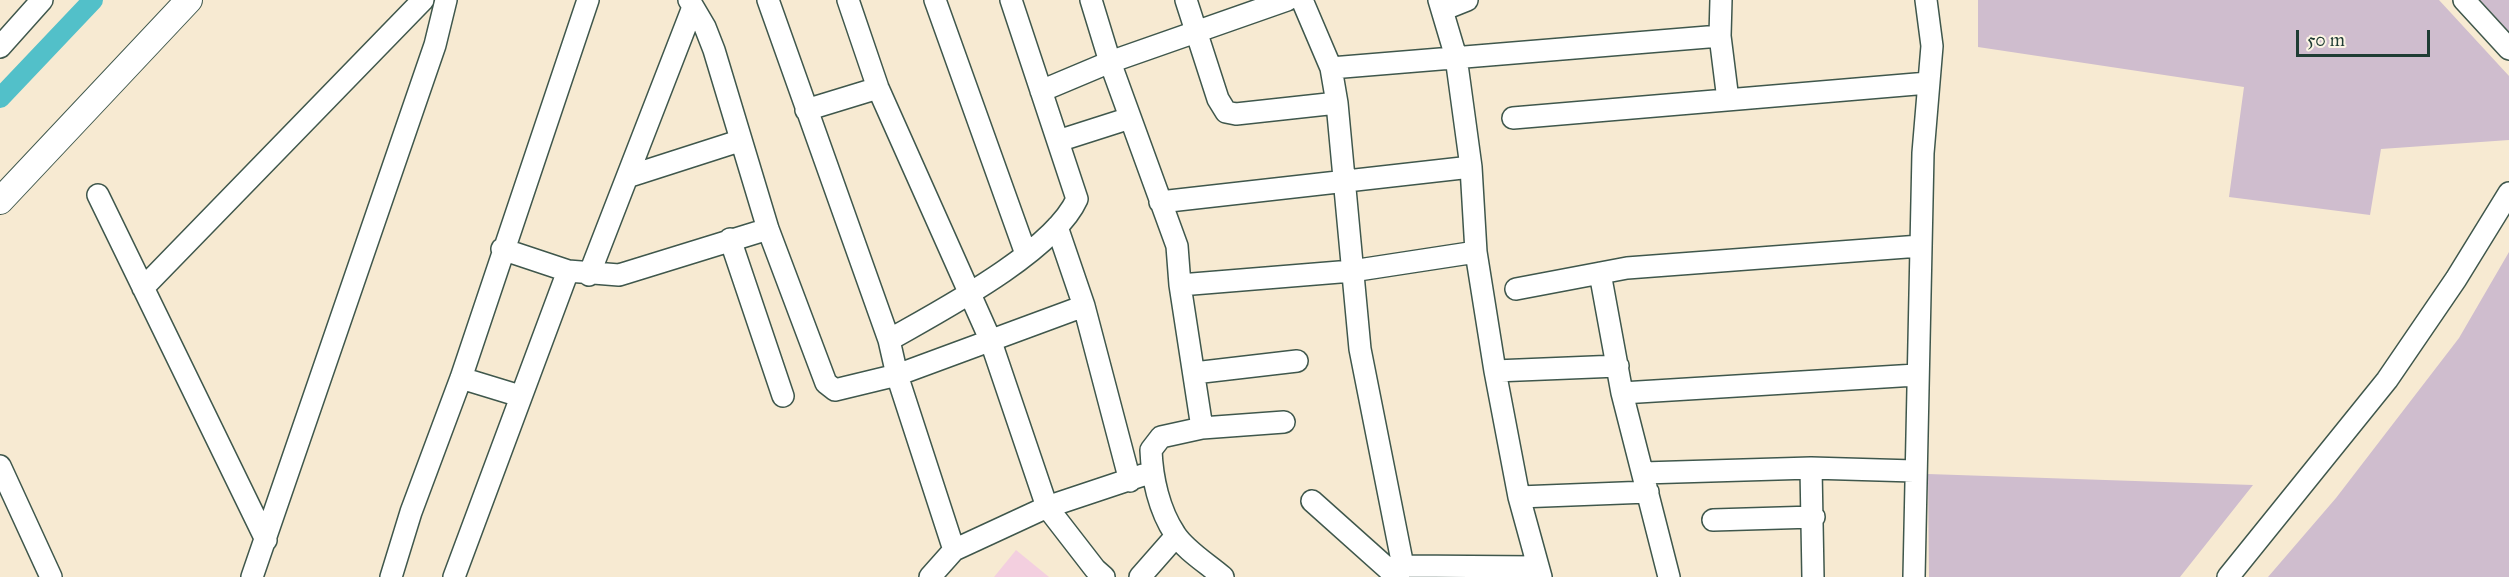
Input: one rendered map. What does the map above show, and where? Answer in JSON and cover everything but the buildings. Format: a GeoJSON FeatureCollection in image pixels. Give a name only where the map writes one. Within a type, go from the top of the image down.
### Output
{"type":"FeatureCollection","features":[{"type":"Feature","properties":{"kind":"street"},"geometry":{"type":"LineString","coordinates":[[0,47],[42,0]]}},
{"type":"Feature","properties":{"kind":"street"},"geometry":{"type":"LineString","coordinates":[[0,201],[189,0]]}},
{"type":"Feature","properties":{"kind":"street"},"geometry":{"type":"LineString","coordinates":[[143,288],[423,0]]}},
{"type":"Feature","properties":{"kind":"street"},"geometry":{"type":"LineString","coordinates":[[252,577],[435,45],[446,0]]}},
{"type":"Feature","properties":{"kind":"street"},"geometry":{"type":"LineString","coordinates":[[391,577],[411,512],[461,378],[502,249],[588,0]]}},
{"type":"Feature","properties":{"kind":"street"},"geometry":{"type":"LineString","coordinates":[[768,0],[889,340],[897,375],[954,550]]}},
{"type":"Feature","properties":{"kind":"street"},"geometry":{"type":"LineString","coordinates":[[848,0],[878,88],[968,295],[990,339],[1047,507],[1096,574]]}},
{"type":"Feature","properties":{"kind":"street"},"geometry":{"type":"LineString","coordinates":[[935,0],[1026,254]]}},
{"type":"Feature","properties":{"kind":"street"},"geometry":{"type":"LineString","coordinates":[[889,340],[968,295],[1026,254],[1057,227],[1077,199],[1011,0]]}},
{"type":"Feature","properties":{"kind":"street"},"geometry":{"type":"LineString","coordinates":[[1091,0],[1110,62],[1177,246],[1180,285],[1202,428]]}},
{"type":"Feature","properties":{"kind":"street"},"geometry":{"type":"LineString","coordinates":[[1186,0],[1221,107],[1226,112],[1337,103]]}},
{"type":"Feature","properties":{"kind":"street"},"geometry":{"type":"LineString","coordinates":[[1041,91],[1110,62],[1287,0]]}},
{"type":"Feature","properties":{"kind":"street"},"geometry":{"type":"LineString","coordinates":[[1302,0],[1331,68],[1337,103],[1360,349],[1403,566],[1397,577],[1312,501]]}},
{"type":"Feature","properties":{"kind":"street"},"geometry":{"type":"LineString","coordinates":[[1403,566],[1539,572],[1519,497],[1495,371],[1476,252],[1471,167],[1456,57],[1441,5],[1467,0]]}},
{"type":"Feature","properties":{"kind":"street"},"geometry":{"type":"LineString","coordinates":[[1721,0],[1720,36],[1728,100]]}},
{"type":"Feature","properties":{"kind":"street"},"geometry":{"type":"LineString","coordinates":[[1914,577],[1914,471],[1920,246],[1932,46],[1926,0]]}},
{"type":"Feature","properties":{"kind":"street"},"geometry":{"type":"LineString","coordinates":[[2464,0],[2509,49]]}},
{"type":"Feature","properties":{"kind":"street"},"geometry":{"type":"LineString","coordinates":[[691,3],[714,50],[739,141],[768,229],[826,383],[835,390],[897,375],[1084,306]]}},
{"type":"Feature","properties":{"kind":"street"},"geometry":{"type":"LineString","coordinates":[[589,275],[630,176],[691,3]]}},
{"type":"Feature","properties":{"kind":"street"},"geometry":{"type":"LineString","coordinates":[[1331,68],[1720,36]]}},
{"type":"Feature","properties":{"kind":"street"},"geometry":{"type":"LineString","coordinates":[[1513,118],[1928,83]]}},
{"type":"Feature","properties":{"kind":"street"},"geometry":{"type":"LineString","coordinates":[[806,110],[878,88]]}},
{"type":"Feature","properties":{"kind":"street"},"geometry":{"type":"LineString","coordinates":[[1058,141],[1130,118]]}},
{"type":"Feature","properties":{"kind":"street"},"geometry":{"type":"LineString","coordinates":[[630,176],[739,141]]}},
{"type":"Feature","properties":{"kind":"street"},"geometry":{"type":"LineString","coordinates":[[1160,202],[1471,167]]}},
{"type":"Feature","properties":{"kind":"street"},"geometry":{"type":"LineString","coordinates":[[2228,577],[2387,380],[2456,279],[2509,193]]}},
{"type":"Feature","properties":{"kind":"street"},"geometry":{"type":"LineString","coordinates":[[98,195],[266,540]]}},
{"type":"Feature","properties":{"kind":"street"},"geometry":{"type":"LineString","coordinates":[[1057,227],[1084,306],[1130,481]]}},
{"type":"Feature","properties":{"kind":"street"},"geometry":{"type":"LineString","coordinates":[[502,249],[568,271],[589,275],[619,275],[768,229]]}},
{"type":"Feature","properties":{"kind":"street"},"geometry":{"type":"LineString","coordinates":[[730,239],[783,396]]}},
{"type":"Feature","properties":{"kind":"street"},"geometry":{"type":"LineString","coordinates":[[1516,289],[1627,268],[1920,246]]}},
{"type":"Feature","properties":{"kind":"street"},"geometry":{"type":"LineString","coordinates":[[1180,285],[1352,271],[1476,252]]}},
{"type":"Feature","properties":{"kind":"street"},"geometry":{"type":"LineString","coordinates":[[454,577],[568,271]]}},
{"type":"Feature","properties":{"kind":"street"},"geometry":{"type":"LineString","coordinates":[[1600,273],[1622,393],[1669,577]]}},
{"type":"Feature","properties":{"kind":"street"},"geometry":{"type":"LineString","coordinates":[[1194,373],[1297,361]]}},
{"type":"Feature","properties":{"kind":"street"},"geometry":{"type":"LineString","coordinates":[[1495,371],[1618,366]]}},
{"type":"Feature","properties":{"kind":"street"},"geometry":{"type":"LineString","coordinates":[[1622,393],[1916,375]]}},
{"type":"Feature","properties":{"kind":"street"},"geometry":{"type":"LineString","coordinates":[[461,378],[520,396]]}},
{"type":"Feature","properties":{"kind":"street"},"geometry":{"type":"LineString","coordinates":[[1223,577],[1176,536],[1164,514],[1152,470],[1151,450],[1154,443],[1161,437],[1202,428],[1284,422]]}},
{"type":"Feature","properties":{"kind":"street"},"geometry":{"type":"LineString","coordinates":[[0,466],[51,577]]}},
{"type":"Feature","properties":{"kind":"street"},"geometry":{"type":"LineString","coordinates":[[1519,497],[1645,482],[1811,468],[1914,471]]}},
{"type":"Feature","properties":{"kind":"street"},"geometry":{"type":"LineString","coordinates":[[1811,468],[1814,517],[1813,577]]}},
{"type":"Feature","properties":{"kind":"street"},"geometry":{"type":"LineString","coordinates":[[930,577],[954,550],[1047,507],[1130,481],[1152,470]]}},
{"type":"Feature","properties":{"kind":"street"},"geometry":{"type":"LineString","coordinates":[[1713,520],[1814,517]]}},
{"type":"Feature","properties":{"kind":"street"},"geometry":{"type":"LineString","coordinates":[[1140,577],[1176,536]]}},
{"type":"Feature","properties":{"kind":"shaded area"},"geometry":{"type":"Polygon","coordinates":[[[1978,0],[2439,0],[2509,76],[2509,140],[2381,149],[2370,215],[2229,197],[2244,87],[1978,47],[1978,0]]]}},
{"type":"Feature","properties":{"kind":"shaded area"},"geometry":{"type":"Polygon","coordinates":[[[2480,0],[2509,0],[2509,32],[2480,0]]]}},
{"type":"Feature","properties":{"kind":"shaded area"},"geometry":{"type":"Polygon","coordinates":[[[2509,252],[2509,577],[2268,577],[2336,498],[2459,338],[2509,252]]]}},
{"type":"Feature","properties":{"kind":"shaded area"},"geometry":{"type":"Polygon","coordinates":[[[1928,474],[2253,485],[2180,577],[1929,577],[1928,474]]]}},
{"type":"Feature","properties":{"kind":"shaded area"},"geometry":{"type":"Polygon","coordinates":[[[1016,550],[1049,577],[994,577],[1016,550]]]}},
{"type":"Feature","properties":{"kind":"waterway"},"geometry":{"type":"LineString","coordinates":[[0,98],[93,0]]}}]}
